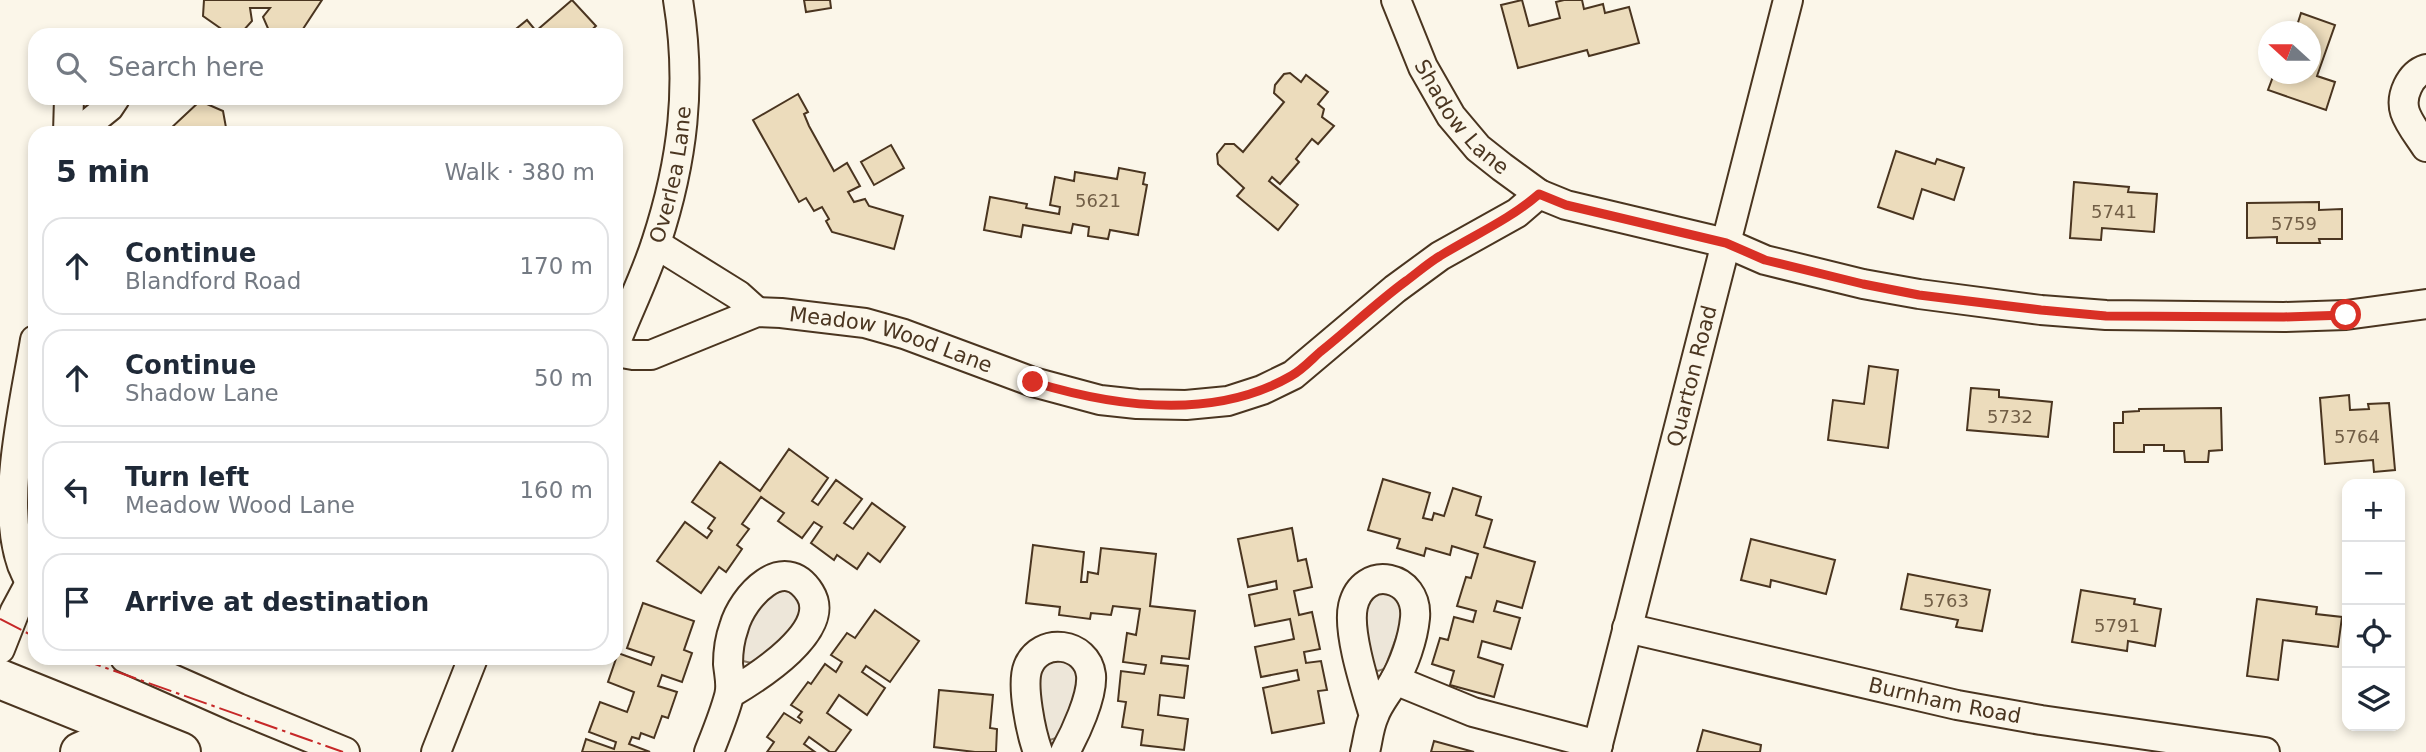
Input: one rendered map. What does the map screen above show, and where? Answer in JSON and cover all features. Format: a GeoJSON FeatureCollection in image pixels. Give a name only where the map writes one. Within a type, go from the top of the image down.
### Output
{"type":"FeatureCollection","features":[{"type":"Feature","properties":{"kind":"highway"},"geometry":{"type":"LineString","coordinates":[[0,679],[164,746]]}},
{"type":"Feature","properties":{"kind":"highway"},"geometry":{"type":"LineString","coordinates":[[80,752],[107,740],[164,746]]}},
{"type":"Feature","properties":{"kind":"street","name":"Overlea Lane"},"geometry":{"type":"LineString","coordinates":[[623,325],[656,244],[675,171],[683,117],[685,42],[678,0]]}},
{"type":"Feature","properties":{"kind":"street","name":"Shadow Lane"},"geometry":{"type":"LineString","coordinates":[[1396,0],[1423,67],[1451,116],[1478,148],[1539,194],[1566,205],[1726,243],[1765,260],[1863,284],[1919,295],[2041,310],[2106,316],[2284,317],[2346,315],[2426,304]]}},
{"type":"Feature","properties":{"kind":"street","name":"Quarton Road"},"geometry":{"type":"LineString","coordinates":[[1597,749],[1788,0]]}},
{"type":"Feature","properties":{"kind":"street"},"geometry":{"type":"LineString","coordinates":[[2426,69],[2413,77],[2404,102],[2409,119],[2426,147]]}},
{"type":"Feature","properties":{"kind":"street"},"geometry":{"type":"LineString","coordinates":[[68,126],[69,105]]}},
{"type":"Feature","properties":{"kind":"street"},"geometry":{"type":"LineString","coordinates":[[86,126],[110,105]]}},
{"type":"Feature","properties":{"kind":"street","name":"Meadow Wood Lane"},"geometry":{"type":"LineString","coordinates":[[623,353],[651,355],[757,313],[791,314],[865,323],[904,334],[1033,382],[1100,400],[1186,405],[1228,401],[1262,390],[1293,375],[1395,289],[1440,256],[1517,213],[1539,194]]}},
{"type":"Feature","properties":{"kind":"street","name":"Meadow Wood Lane"},"geometry":{"type":"LineString","coordinates":[[656,244],[738,295],[757,313]]}},
{"type":"Feature","properties":{"kind":"street"},"geometry":{"type":"LineString","coordinates":[[28,380],[11,478],[10,520],[17,552],[28,577]]}},
{"type":"Feature","properties":{"kind":"street"},"geometry":{"type":"LineString","coordinates":[[1365,752],[1374,716],[1395,680],[1408,648],[1416,607],[1412,594],[1401,583],[1374,579],[1360,588],[1353,606],[1353,627],[1374,716]]}},
{"type":"Feature","properties":{"kind":"street"},"geometry":{"type":"LineString","coordinates":[[0,649],[15,611],[28,592]]}},
{"type":"Feature","properties":{"kind":"street","name":"Burnham Road"},"geometry":{"type":"LineString","coordinates":[[1627,628],[1957,705],[2041,720],[2265,752]]}},
{"type":"Feature","properties":{"kind":"street"},"geometry":{"type":"LineString","coordinates":[[1038,752],[1025,680],[1029,664],[1038,652],[1052,646],[1077,651],[1089,666],[1091,674],[1088,695],[1065,752]]}},
{"type":"Feature","properties":{"kind":"street"},"geometry":{"type":"LineString","coordinates":[[141,665],[345,752]]}},
{"type":"Feature","properties":{"kind":"street"},"geometry":{"type":"LineString","coordinates":[[436,752],[470,665]]}},
{"type":"Feature","properties":{"kind":"street"},"geometry":{"type":"LineString","coordinates":[[1395,680],[1473,712],[1597,749]]}},
{"type":"Feature","properties":{"kind":"street"},"geometry":{"type":"LineString","coordinates":[[709,752],[731,693]]}},
{"type":"Feature","properties":{"kind":"shaded area"},"geometry":{"type":"Polygon","coordinates":[[[786,589],[800,599],[800,621],[756,664],[743,661],[741,658],[745,624],[763,598],[786,589]]]}},
{"type":"Feature","properties":{"kind":"shaded area"},"geometry":{"type":"Polygon","coordinates":[[[1380,591],[1396,595],[1404,616],[1386,665],[1378,671],[1372,668],[1362,614],[1374,593],[1380,591]]]}},
{"type":"Feature","properties":{"kind":"shaded area"},"geometry":{"type":"Polygon","coordinates":[[[1063,658],[1077,669],[1078,684],[1059,737],[1050,740],[1046,738],[1036,680],[1041,666],[1063,658]]]}},
{"type":"Feature","properties":{"kind":"building"},"geometry":{"type":"Polygon","coordinates":[[[204,0],[322,0],[304,28],[268,28],[263,17],[270,8],[250,8],[252,21],[246,28],[220,28],[203,16],[204,0]]]}},
{"type":"Feature","properties":{"kind":"building"},"geometry":{"type":"Polygon","coordinates":[[[572,0],[596,26],[594,28],[539,28],[572,0]]]}},
{"type":"Feature","properties":{"kind":"building"},"geometry":{"type":"Polygon","coordinates":[[[804,0],[830,0],[831,8],[806,12],[804,0]]]}},
{"type":"Feature","properties":{"kind":"building"},"geometry":{"type":"Polygon","coordinates":[[[1522,0],[1529,26],[1560,18],[1556,2],[1564,0],[1582,0],[1584,9],[1603,4],[1605,13],[1629,7],[1639,43],[1589,56],[1587,50],[1518,68],[1501,5],[1522,0]]]}},
{"type":"Feature","properties":{"kind":"building"},"geometry":{"type":"Polygon","coordinates":[[[2301,13],[2335,25],[2321,65],[2321,21],[2298,21],[2301,13]]]}},
{"type":"Feature","properties":{"kind":"building"},"geometry":{"type":"Polygon","coordinates":[[[527,20],[534,28],[517,28],[527,20]]]}},
{"type":"Feature","properties":{"kind":"building"},"geometry":{"type":"Polygon","coordinates":[[[1290,73],[1301,82],[1306,75],[1328,92],[1318,104],[1324,109],[1322,117],[1334,126],[1318,144],[1312,139],[1296,159],[1299,162],[1280,184],[1272,177],[1269,181],[1298,205],[1278,230],[1237,196],[1244,188],[1218,164],[1217,154],[1225,144],[1234,144],[1243,152],[1284,102],[1274,93],[1275,85],[1284,74],[1290,73]]]}},
{"type":"Feature","properties":{"kind":"building"},"geometry":{"type":"Polygon","coordinates":[[[2321,77],[2335,82],[2326,110],[2268,90],[2270,84],[2321,84],[2321,77]]]}},
{"type":"Feature","properties":{"kind":"building"},"geometry":{"type":"Polygon","coordinates":[[[798,94],[808,112],[804,114],[809,126],[834,171],[847,163],[860,186],[848,192],[854,202],[865,199],[869,206],[903,216],[894,249],[832,232],[822,207],[814,211],[806,198],[799,202],[753,120],[798,94]]]}},
{"type":"Feature","properties":{"kind":"building"},"geometry":{"type":"Polygon","coordinates":[[[196,105],[209,105],[223,111],[226,126],[173,126],[196,105]]]}},
{"type":"Feature","properties":{"kind":"building"},"geometry":{"type":"Polygon","coordinates":[[[891,145],[904,168],[874,185],[861,162],[891,145]]]}},
{"type":"Feature","properties":{"kind":"building"},"geometry":{"type":"Polygon","coordinates":[[[1896,151],[1935,164],[1937,159],[1964,168],[1954,200],[1922,189],[1913,219],[1878,207],[1896,151]]]}},
{"type":"Feature","properties":{"kind":"building"},"geometry":{"type":"Polygon","coordinates":[[[1119,168],[1145,173],[1143,184],[1147,185],[1138,235],[1110,230],[1108,239],[1088,236],[1089,227],[1073,224],[1071,233],[1023,225],[1021,237],[984,230],[990,197],[1059,214],[1060,207],[1050,205],[1055,177],[1074,181],[1075,172],[1117,179],[1119,168]]]}},
{"type":"Feature","properties":{"kind":"building"},"geometry":{"type":"Polygon","coordinates":[[[2074,182],[2129,187],[2128,192],[2157,194],[2154,232],[2102,228],[2101,240],[2070,238],[2074,182]]]}},
{"type":"Feature","properties":{"kind":"building"},"geometry":{"type":"Polygon","coordinates":[[[2319,202],[2319,210],[2342,209],[2342,239],[2319,239],[2320,243],[2277,243],[2277,237],[2247,238],[2247,203],[2319,202]]]}},
{"type":"Feature","properties":{"kind":"building"},"geometry":{"type":"Polygon","coordinates":[[[1869,366],[1898,370],[1888,448],[1828,440],[1833,400],[1864,404],[1869,366]]]}},
{"type":"Feature","properties":{"kind":"building"},"geometry":{"type":"Polygon","coordinates":[[[1971,388],[1999,390],[1999,397],[2052,402],[2048,437],[1967,430],[1971,388]]]}},
{"type":"Feature","properties":{"kind":"building"},"geometry":{"type":"Polygon","coordinates":[[[2349,395],[2350,410],[2369,409],[2368,404],[2389,403],[2395,470],[2374,472],[2373,460],[2325,464],[2320,398],[2349,395]]]}},
{"type":"Feature","properties":{"kind":"building"},"geometry":{"type":"Polygon","coordinates":[[[2221,408],[2222,450],[2209,451],[2208,462],[2185,462],[2184,451],[2164,451],[2164,445],[2144,445],[2144,452],[2114,452],[2114,423],[2123,423],[2123,412],[2139,409],[2221,408]]]}},
{"type":"Feature","properties":{"kind":"building"},"geometry":{"type":"Polygon","coordinates":[[[789,449],[828,478],[812,501],[818,505],[836,480],[862,499],[844,523],[853,529],[872,503],[905,527],[880,562],[868,553],[857,569],[837,555],[834,560],[811,543],[822,527],[814,522],[802,538],[778,521],[784,513],[761,497],[742,524],[749,529],[737,545],[742,549],[726,572],[719,567],[701,593],[657,561],[685,522],[707,538],[712,531],[708,528],[715,518],[692,502],[720,462],[760,491],[789,449]]]}},
{"type":"Feature","properties":{"kind":"building"},"geometry":{"type":"Polygon","coordinates":[[[1383,479],[1430,493],[1423,518],[1432,520],[1434,513],[1444,516],[1453,488],[1481,497],[1476,515],[1492,520],[1484,547],[1535,562],[1522,608],[1497,601],[1494,611],[1520,618],[1511,649],[1482,641],[1478,657],[1503,665],[1494,697],[1450,685],[1454,671],[1432,664],[1440,638],[1448,640],[1454,617],[1473,622],[1476,611],[1457,606],[1466,577],[1471,578],[1478,554],[1452,546],[1450,555],[1426,548],[1424,556],[1397,548],[1400,539],[1368,530],[1383,479]]]}},
{"type":"Feature","properties":{"kind":"building"},"geometry":{"type":"Polygon","coordinates":[[[1292,528],[1298,561],[1306,559],[1312,587],[1294,591],[1299,615],[1312,612],[1320,649],[1304,652],[1306,663],[1321,661],[1327,690],[1318,691],[1324,723],[1272,733],[1263,688],[1299,680],[1297,670],[1261,677],[1255,647],[1294,639],[1290,619],[1255,626],[1249,595],[1277,589],[1276,581],[1248,587],[1238,539],[1292,528]]]}},
{"type":"Feature","properties":{"kind":"building"},"geometry":{"type":"Polygon","coordinates":[[[1751,539],[1835,560],[1826,594],[1771,580],[1770,587],[1741,580],[1751,539]]]}},
{"type":"Feature","properties":{"kind":"building"},"geometry":{"type":"Polygon","coordinates":[[[1033,545],[1084,552],[1081,582],[1087,582],[1088,572],[1098,574],[1101,548],[1156,554],[1150,606],[1195,611],[1189,659],[1162,656],[1161,663],[1188,666],[1184,698],[1160,695],[1158,715],[1188,719],[1184,750],[1141,745],[1143,730],[1122,727],[1126,702],[1118,701],[1121,671],[1144,674],[1146,665],[1123,662],[1127,633],[1136,635],[1140,609],[1113,606],[1111,615],[1091,613],[1090,619],[1059,615],[1060,607],[1026,603],[1033,545]]]}},
{"type":"Feature","properties":{"kind":"building"},"geometry":{"type":"Polygon","coordinates":[[[1908,574],[1990,590],[1982,631],[1956,627],[1958,620],[1901,609],[1908,574]]]}},
{"type":"Feature","properties":{"kind":"building"},"geometry":{"type":"Polygon","coordinates":[[[2081,590],[2135,599],[2134,604],[2161,609],[2155,646],[2128,641],[2127,651],[2072,642],[2081,590]]]}},
{"type":"Feature","properties":{"kind":"building"},"geometry":{"type":"Polygon","coordinates":[[[2257,599],[2317,607],[2316,614],[2342,617],[2338,647],[2283,640],[2278,680],[2247,676],[2257,599]]]}},
{"type":"Feature","properties":{"kind":"building"},"geometry":{"type":"Polygon","coordinates":[[[643,603],[694,621],[684,650],[692,653],[682,682],[662,675],[658,686],[677,692],[668,718],[662,716],[654,738],[641,733],[639,739],[632,737],[629,744],[650,752],[582,752],[586,739],[614,749],[616,742],[589,732],[600,702],[627,712],[630,704],[634,692],[608,682],[614,665],[623,665],[623,655],[651,665],[654,657],[627,648],[643,603]]]}},
{"type":"Feature","properties":{"kind":"building"},"geometry":{"type":"Polygon","coordinates":[[[875,610],[919,641],[890,682],[866,666],[862,672],[885,688],[867,715],[839,695],[827,713],[851,730],[835,752],[830,752],[809,737],[804,744],[815,752],[767,752],[774,742],[767,737],[784,713],[800,723],[802,720],[798,717],[802,712],[791,705],[825,664],[836,672],[842,662],[831,655],[847,633],[855,638],[875,610]]]}},
{"type":"Feature","properties":{"kind":"building"},"geometry":{"type":"Polygon","coordinates":[[[939,690],[993,695],[990,728],[997,729],[996,752],[934,747],[939,690]]]}},
{"type":"Feature","properties":{"kind":"building"},"geometry":{"type":"Polygon","coordinates":[[[1703,730],[1761,745],[1760,752],[1697,752],[1703,730]]]}},
{"type":"Feature","properties":{"kind":"building"},"geometry":{"type":"Polygon","coordinates":[[[1434,741],[1474,752],[1431,752],[1434,741]]]}},
{"type":"Feature","properties":{"kind":"power"},"geometry":{"type":"LineString","coordinates":[[0,619],[28,633]]}},
{"type":"Feature","properties":{"kind":"power"},"geometry":{"type":"LineString","coordinates":[[98,665],[343,752]]}},
{"type":"Feature","properties":{"kind":"route"},"geometry":{"type":"LineString","coordinates":[[1033,382],[1100,400],[1137,404],[1186,405],[1228,401],[1262,390],[1293,375],[1395,289],[1440,256],[1517,213],[1539,194],[1566,205],[1726,243],[1765,260],[1919,295],[2106,316],[2346,315]]}}]}
